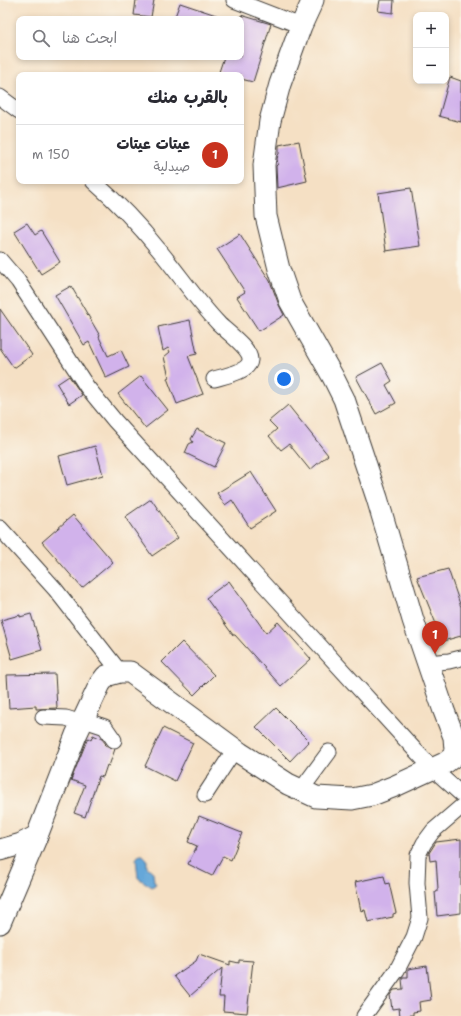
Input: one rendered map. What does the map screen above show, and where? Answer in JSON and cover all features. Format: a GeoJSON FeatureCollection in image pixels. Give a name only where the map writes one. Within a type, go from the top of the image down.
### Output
{"type":"FeatureCollection","features":[{"type":"Feature","properties":{"kind":"main road"},"geometry":{"type":"LineString","coordinates":[[0,922],[37,836],[76,735],[100,684],[106,676],[120,672],[130,672],[235,749],[288,784],[316,797],[352,800],[372,795],[445,763],[453,757],[456,750],[456,743],[451,727],[444,711],[413,620],[377,498],[344,399],[290,300],[279,269],[266,216],[264,165],[270,121],[280,84],[301,26],[313,0]]}},
{"type":"Feature","properties":{"kind":"main road"},"geometry":{"type":"LineString","coordinates":[[0,850],[21,844],[37,836]]}},
{"type":"Feature","properties":{"kind":"street"},"geometry":{"type":"LineString","coordinates":[[234,0],[301,26]]}},
{"type":"Feature","properties":{"kind":"street"},"geometry":{"type":"LineString","coordinates":[[0,96],[16,109]]}},
{"type":"Feature","properties":{"kind":"street"},"geometry":{"type":"LineString","coordinates":[[96,184],[136,224],[218,323],[246,350],[250,356],[248,366],[242,370],[214,378]]}},
{"type":"Feature","properties":{"kind":"street"},"geometry":{"type":"LineString","coordinates":[[0,260],[18,281],[87,387],[115,422],[433,768],[461,794]]}},
{"type":"Feature","properties":{"kind":"street"},"geometry":{"type":"LineString","coordinates":[[0,528],[55,589],[120,672]]}},
{"type":"Feature","properties":{"kind":"street"},"geometry":{"type":"LineString","coordinates":[[428,663],[461,658]]}},
{"type":"Feature","properties":{"kind":"street"},"geometry":{"type":"LineString","coordinates":[[42,717],[66,718],[105,727],[114,740]]}},
{"type":"Feature","properties":{"kind":"street"},"geometry":{"type":"LineString","coordinates":[[205,795],[235,749]]}},
{"type":"Feature","properties":{"kind":"street"},"geometry":{"type":"LineString","coordinates":[[301,790],[329,752]]}},
{"type":"Feature","properties":{"kind":"street"},"geometry":{"type":"LineString","coordinates":[[364,1016],[397,970],[414,937],[420,918],[417,883],[418,855],[424,843],[433,831],[461,807]]}},
{"type":"Feature","properties":{"kind":"water"},"geometry":{"type":"Polygon","coordinates":[[[139,855],[143,855],[147,859],[147,867],[153,872],[154,881],[156,884],[152,887],[138,878],[136,859],[139,855]]]}},
{"type":"Feature","properties":{"kind":"building"},"geometry":{"type":"Polygon","coordinates":[[[136,0],[154,0],[151,16],[134,15],[136,0]]]}},
{"type":"Feature","properties":{"kind":"building"},"geometry":{"type":"Polygon","coordinates":[[[380,0],[394,0],[393,13],[378,11],[380,0]]]}},
{"type":"Feature","properties":{"kind":"building"},"geometry":{"type":"Polygon","coordinates":[[[180,3],[219,16],[175,16],[180,3]]]}},
{"type":"Feature","properties":{"kind":"building"},"geometry":{"type":"Polygon","coordinates":[[[241,15],[271,24],[253,82],[244,80],[244,72],[219,72],[223,60],[244,60],[244,16],[241,15]]]}},
{"type":"Feature","properties":{"kind":"building"},"geometry":{"type":"Polygon","coordinates":[[[450,77],[461,81],[461,122],[439,116],[450,77]]]}},
{"type":"Feature","properties":{"kind":"building"},"geometry":{"type":"Polygon","coordinates":[[[299,141],[307,181],[277,188],[276,166],[278,164],[277,159],[279,154],[279,145],[299,141]]]}},
{"type":"Feature","properties":{"kind":"building"},"geometry":{"type":"Polygon","coordinates":[[[411,188],[420,246],[386,251],[378,193],[411,188]]]}},
{"type":"Feature","properties":{"kind":"building"},"geometry":{"type":"Polygon","coordinates":[[[27,223],[35,235],[41,231],[60,262],[41,274],[14,231],[27,223]]]}},
{"type":"Feature","properties":{"kind":"building"},"geometry":{"type":"Polygon","coordinates":[[[240,234],[270,281],[284,315],[259,331],[237,297],[245,292],[217,249],[240,234]]]}},
{"type":"Feature","properties":{"kind":"building"},"geometry":{"type":"Polygon","coordinates":[[[71,286],[100,336],[99,337],[108,356],[121,350],[129,367],[106,378],[89,342],[84,345],[55,295],[71,286]]]}},
{"type":"Feature","properties":{"kind":"building"},"geometry":{"type":"Polygon","coordinates":[[[0,309],[32,355],[14,368],[0,348],[0,309]]]}},
{"type":"Feature","properties":{"kind":"building"},"geometry":{"type":"Polygon","coordinates":[[[190,320],[197,354],[188,356],[203,394],[177,404],[167,378],[169,377],[164,357],[170,352],[168,348],[163,351],[158,327],[190,320]]]}},
{"type":"Feature","properties":{"kind":"building"},"geometry":{"type":"Polygon","coordinates":[[[382,363],[392,381],[386,385],[396,403],[376,414],[356,377],[382,363]]]}},
{"type":"Feature","properties":{"kind":"building"},"geometry":{"type":"Polygon","coordinates":[[[69,376],[82,395],[69,404],[57,384],[69,376]]]}},
{"type":"Feature","properties":{"kind":"building"},"geometry":{"type":"Polygon","coordinates":[[[141,376],[168,410],[145,428],[118,394],[141,376]]]}},
{"type":"Feature","properties":{"kind":"building"},"geometry":{"type":"Polygon","coordinates":[[[288,405],[328,455],[310,470],[289,444],[281,450],[269,436],[277,429],[269,421],[288,405]]]}},
{"type":"Feature","properties":{"kind":"building"},"geometry":{"type":"Polygon","coordinates":[[[197,429],[226,443],[214,467],[185,453],[189,444],[193,442],[191,439],[197,429]]]}},
{"type":"Feature","properties":{"kind":"building"},"geometry":{"type":"Polygon","coordinates":[[[95,446],[103,475],[67,485],[59,456],[95,446]]]}},
{"type":"Feature","properties":{"kind":"building"},"geometry":{"type":"Polygon","coordinates":[[[251,472],[276,511],[250,528],[232,500],[225,505],[217,493],[251,472]]]}},
{"type":"Feature","properties":{"kind":"building"},"geometry":{"type":"Polygon","coordinates":[[[151,499],[178,538],[152,556],[125,517],[151,499]]]}},
{"type":"Feature","properties":{"kind":"building"},"geometry":{"type":"Polygon","coordinates":[[[73,515],[113,562],[82,588],[42,542],[73,515]]]}},
{"type":"Feature","properties":{"kind":"building"},"geometry":{"type":"Polygon","coordinates":[[[448,569],[461,607],[461,636],[443,641],[417,577],[448,569]]]}},
{"type":"Feature","properties":{"kind":"building"},"geometry":{"type":"Polygon","coordinates":[[[229,581],[266,633],[278,622],[311,659],[281,686],[235,635],[233,635],[206,598],[229,581]]]}},
{"type":"Feature","properties":{"kind":"building"},"geometry":{"type":"Polygon","coordinates":[[[31,614],[42,650],[12,659],[1,620],[31,614]]]}},
{"type":"Feature","properties":{"kind":"building"},"geometry":{"type":"Polygon","coordinates":[[[182,642],[214,675],[194,695],[162,662],[182,642]]]}},
{"type":"Feature","properties":{"kind":"building"},"geometry":{"type":"Polygon","coordinates":[[[55,674],[57,708],[36,709],[36,706],[9,708],[7,675],[55,674]]]}},
{"type":"Feature","properties":{"kind":"building"},"geometry":{"type":"Polygon","coordinates":[[[276,708],[309,741],[290,761],[256,727],[276,708]]]}},
{"type":"Feature","properties":{"kind":"building"},"geometry":{"type":"Polygon","coordinates":[[[163,728],[193,743],[175,781],[145,766],[163,728]]]}},
{"type":"Feature","properties":{"kind":"building"},"geometry":{"type":"Polygon","coordinates":[[[93,735],[102,739],[106,744],[105,745],[115,749],[103,777],[99,776],[85,817],[74,813],[85,785],[71,780],[87,740],[88,738],[91,740],[93,735]]]}},
{"type":"Feature","properties":{"kind":"building"},"geometry":{"type":"Polygon","coordinates":[[[199,816],[242,833],[231,860],[223,856],[212,876],[188,864],[197,846],[188,842],[199,816]]]}},
{"type":"Feature","properties":{"kind":"building"},"geometry":{"type":"Polygon","coordinates":[[[461,839],[461,913],[437,916],[435,892],[437,892],[438,889],[436,860],[430,861],[429,853],[436,842],[461,839]]]}},
{"type":"Feature","properties":{"kind":"building"},"geometry":{"type":"Polygon","coordinates":[[[384,876],[386,884],[389,883],[396,913],[393,914],[393,917],[368,922],[365,910],[361,911],[355,882],[384,876]]]}},
{"type":"Feature","properties":{"kind":"building"},"geometry":{"type":"Polygon","coordinates":[[[199,954],[230,965],[230,961],[239,963],[239,960],[253,961],[247,1013],[223,1011],[224,997],[219,997],[222,968],[190,996],[174,976],[196,961],[199,954]]]}},
{"type":"Feature","properties":{"kind":"building"},"geometry":{"type":"Polygon","coordinates":[[[427,966],[431,1000],[419,1002],[420,1011],[413,1012],[413,1015],[400,1016],[399,1008],[392,1009],[390,995],[394,990],[403,989],[402,979],[403,977],[408,977],[408,969],[427,966]]]}},
{"type":"Feature","properties":{"kind":"place","name":"عيتات عيتات"},"geometry":{"type":"Point","coordinates":[435,654]}}]}
